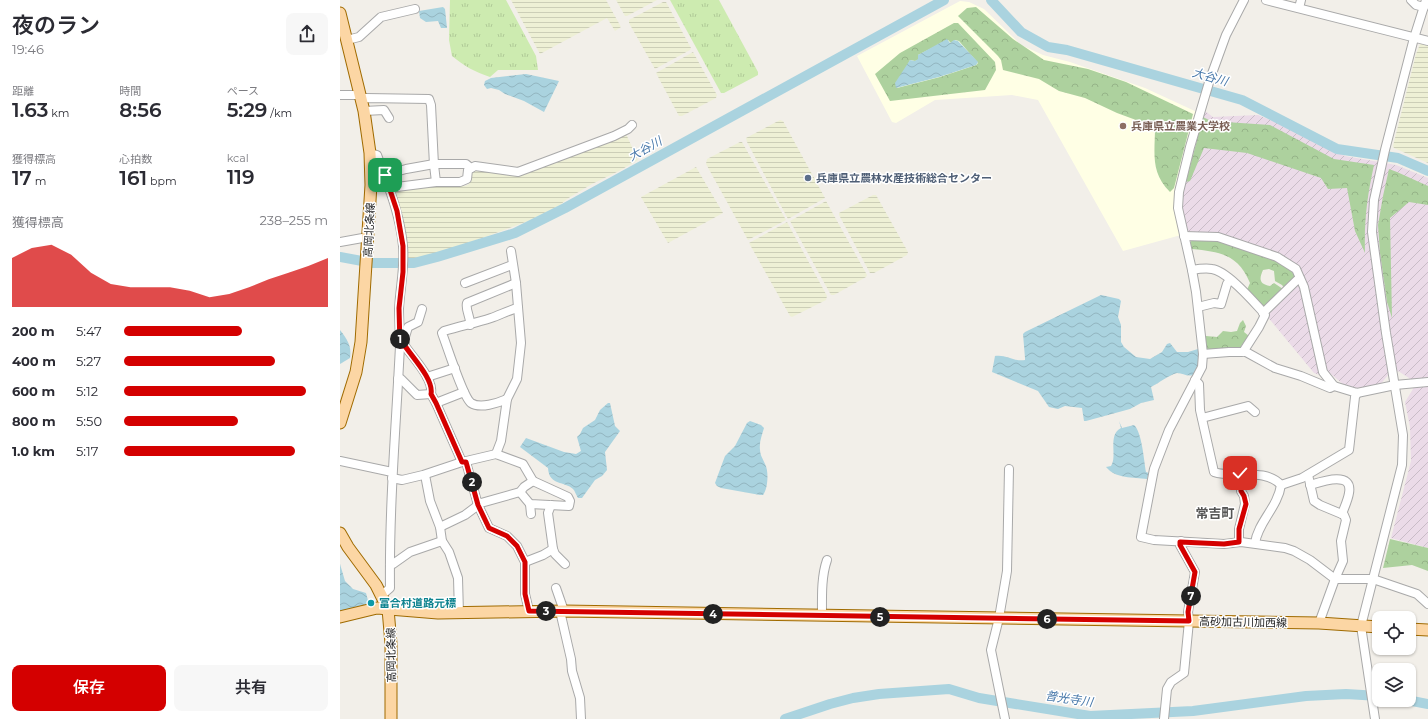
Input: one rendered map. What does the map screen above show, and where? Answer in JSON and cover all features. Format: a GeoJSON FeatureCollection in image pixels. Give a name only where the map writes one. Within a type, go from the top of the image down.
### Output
{"type":"FeatureCollection","features":[{"type":"Feature","properties":{"kind":"main road","name":"高岡北条線"},"geometry":{"type":"LineString","coordinates":[[340,13],[364,111],[370,154],[371,196],[367,268],[359,361],[340,423]]}},
{"type":"Feature","properties":{"kind":"main road","name":"高岡北条線"},"geometry":{"type":"LineString","coordinates":[[340,534],[382,595],[388,609],[391,644],[391,719]]}},
{"type":"Feature","properties":{"kind":"main road","name":"高砂加古川加西線"},"geometry":{"type":"LineString","coordinates":[[340,617],[376,608],[422,613],[459,614],[562,611],[1189,621],[1372,627]]}},
{"type":"Feature","properties":{"kind":"main road"},"geometry":{"type":"LineString","coordinates":[[1416,629],[1428,630]]}},
{"type":"Feature","properties":{"kind":"street"},"geometry":{"type":"LineString","coordinates":[[1244,0],[1226,35],[1210,81],[1190,147],[1179,192],[1178,208],[1192,270],[1198,307],[1203,354],[1202,367],[1169,430],[1154,469],[1141,537],[1154,540],[1180,542],[1224,544],[1239,542],[1276,546],[1294,551],[1310,560],[1334,579],[1373,579],[1418,594],[1428,604]]}},
{"type":"Feature","properties":{"kind":"street"},"geometry":{"type":"LineString","coordinates":[[1266,0],[1300,4],[1428,41]]}},
{"type":"Feature","properties":{"kind":"street"},"geometry":{"type":"LineString","coordinates":[[1375,719],[1361,626],[1402,465],[1403,435],[1386,333],[1372,232],[1374,200],[1385,150],[1414,38],[1425,3],[1416,5],[1411,0]]}},
{"type":"Feature","properties":{"kind":"street"},"geometry":{"type":"LineString","coordinates":[[347,40],[359,37],[381,17],[415,9]]}},
{"type":"Feature","properties":{"kind":"street"},"geometry":{"type":"LineString","coordinates":[[340,95],[366,98],[429,99],[436,182]]}},
{"type":"Feature","properties":{"kind":"street"},"geometry":{"type":"LineString","coordinates":[[364,111],[384,110],[389,118]]}},
{"type":"Feature","properties":{"kind":"street"},"geometry":{"type":"LineString","coordinates":[[390,188],[436,182],[460,182],[467,179],[468,170],[475,166],[509,172],[518,172],[614,136],[628,129],[632,125]]}},
{"type":"Feature","properties":{"kind":"street"},"geometry":{"type":"LineString","coordinates":[[370,154],[377,155],[390,188],[397,211],[403,246],[403,272],[399,308],[402,346],[398,379],[392,475],[390,588],[382,595]]}},
{"type":"Feature","properties":{"kind":"street"},"geometry":{"type":"LineString","coordinates":[[385,175],[406,169],[434,164],[466,164],[471,168]]}},
{"type":"Feature","properties":{"kind":"street"},"geometry":{"type":"LineString","coordinates":[[1184,236],[1218,237],[1277,257],[1296,269],[1304,287],[1322,372],[1334,386]]}},
{"type":"Feature","properties":{"kind":"street"},"geometry":{"type":"LineString","coordinates":[[340,242],[368,237]]}},
{"type":"Feature","properties":{"kind":"street"},"geometry":{"type":"LineString","coordinates":[[496,454],[502,441],[507,399],[517,379],[521,343],[516,283],[511,251]]}},
{"type":"Feature","properties":{"kind":"street"},"geometry":{"type":"LineString","coordinates":[[465,283],[512,265]]}},
{"type":"Feature","properties":{"kind":"street"},"geometry":{"type":"LineString","coordinates":[[1192,270],[1217,270],[1241,289],[1265,315],[1243,352]]}},
{"type":"Feature","properties":{"kind":"street"},"geometry":{"type":"LineString","coordinates":[[1263,313],[1297,280],[1300,279]]}},
{"type":"Feature","properties":{"kind":"street"},"geometry":{"type":"LineString","coordinates":[[1198,307],[1214,303],[1221,304],[1227,284],[1230,280]]}},
{"type":"Feature","properties":{"kind":"street"},"geometry":{"type":"LineString","coordinates":[[470,324],[471,319],[466,307],[467,303],[516,283]]}},
{"type":"Feature","properties":{"kind":"street"},"geometry":{"type":"LineString","coordinates":[[507,399],[497,404],[478,405],[471,402],[464,392],[442,333],[444,331],[518,308]]}},
{"type":"Feature","properties":{"kind":"street"},"geometry":{"type":"LineString","coordinates":[[402,346],[408,327],[418,322],[422,309]]}},
{"type":"Feature","properties":{"kind":"street"},"geometry":{"type":"LineString","coordinates":[[402,346],[427,377],[431,394],[464,462],[478,505],[489,528],[507,536],[517,546],[525,562],[525,594],[529,611]]}},
{"type":"Feature","properties":{"kind":"street"},"geometry":{"type":"LineString","coordinates":[[1203,354],[1243,352],[1254,356],[1275,368],[1301,376],[1330,388],[1334,386],[1357,393],[1395,385],[1428,382]]}},
{"type":"Feature","properties":{"kind":"street"},"geometry":{"type":"LineString","coordinates":[[427,377],[455,368]]}},
{"type":"Feature","properties":{"kind":"street"},"geometry":{"type":"LineString","coordinates":[[398,379],[401,378],[417,395],[431,394]]}},
{"type":"Feature","properties":{"kind":"street"},"geometry":{"type":"LineString","coordinates":[[1195,380],[1199,384],[1199,402],[1214,472],[1269,477],[1281,485]]}},
{"type":"Feature","properties":{"kind":"street"},"geometry":{"type":"LineString","coordinates":[[436,403],[464,392]]}},
{"type":"Feature","properties":{"kind":"street"},"geometry":{"type":"LineString","coordinates":[[1281,485],[1308,475],[1349,450],[1355,397],[1357,393]]}},
{"type":"Feature","properties":{"kind":"street"},"geometry":{"type":"LineString","coordinates":[[1202,418],[1248,406],[1255,412]]}},
{"type":"Feature","properties":{"kind":"street"},"geometry":{"type":"LineString","coordinates":[[340,461],[392,475],[402,480],[425,475],[464,462],[496,454],[523,464],[533,481],[568,497],[570,500],[568,506],[530,504]]}},
{"type":"Feature","properties":{"kind":"street"},"geometry":{"type":"LineString","coordinates":[[1004,716],[991,650],[999,618],[1007,571],[1009,469]]}},
{"type":"Feature","properties":{"kind":"street"},"geometry":{"type":"LineString","coordinates":[[1239,542],[1239,529],[1246,504],[1241,491],[1241,474]]}},
{"type":"Feature","properties":{"kind":"street"},"geometry":{"type":"LineString","coordinates":[[425,475],[430,501],[440,527],[442,541],[449,552],[458,578],[459,614]]}},
{"type":"Feature","properties":{"kind":"street"},"geometry":{"type":"LineString","coordinates":[[1308,475],[1314,501],[1320,506],[1342,514],[1346,520],[1341,541],[1343,561],[1334,579],[1319,624]]}},
{"type":"Feature","properties":{"kind":"street"},"geometry":{"type":"LineString","coordinates":[[1310,485],[1325,480],[1343,479],[1348,482],[1350,485],[1349,494],[1342,514]]}},
{"type":"Feature","properties":{"kind":"street"},"geometry":{"type":"LineString","coordinates":[[440,527],[465,515],[481,503],[520,492],[524,487],[533,481]]}},
{"type":"Feature","properties":{"kind":"street"},"geometry":{"type":"LineString","coordinates":[[1255,543],[1259,529],[1278,497],[1281,485]]}},
{"type":"Feature","properties":{"kind":"street"},"geometry":{"type":"LineString","coordinates":[[520,492],[530,504],[531,514]]}},
{"type":"Feature","properties":{"kind":"street"},"geometry":{"type":"LineString","coordinates":[[551,505],[548,513],[553,549],[555,554],[565,564]]}},
{"type":"Feature","properties":{"kind":"street"},"geometry":{"type":"LineString","coordinates":[[390,565],[410,552],[442,541]]}},
{"type":"Feature","properties":{"kind":"street"},"geometry":{"type":"LineString","coordinates":[[1164,719],[1167,689],[1171,682],[1184,673],[1189,621],[1188,612],[1195,572],[1180,545],[1180,542]]}},
{"type":"Feature","properties":{"kind":"street"},"geometry":{"type":"LineString","coordinates":[[525,562],[544,556],[553,549]]}},
{"type":"Feature","properties":{"kind":"street"},"geometry":{"type":"LineString","coordinates":[[822,616],[822,596],[825,565],[827,560]]}},
{"type":"Feature","properties":{"kind":"street"},"geometry":{"type":"LineString","coordinates":[[556,588],[562,611],[572,671],[580,698],[581,719]]}},
{"type":"Feature","properties":{"kind":"shaded area"},"geometry":{"type":"Polygon","coordinates":[[[511,0],[606,0],[621,27],[615,31],[607,18],[540,54],[511,0]]]}},
{"type":"Feature","properties":{"kind":"shaded area"},"geometry":{"type":"Polygon","coordinates":[[[616,0],[657,0],[625,16],[616,0]]]}},
{"type":"Feature","properties":{"kind":"shaded area","name":"兵庫県立農業大学校"},"geometry":{"type":"Polygon","coordinates":[[[960,1],[969,2],[984,9],[1021,45],[1043,55],[1070,62],[1145,88],[1197,112],[1178,181],[1174,206],[1181,235],[1123,251],[1038,100],[1012,95],[935,100],[896,123],[892,122],[857,56],[960,1]]]}},
{"type":"Feature","properties":{"kind":"shaded area"},"geometry":{"type":"Polygon","coordinates":[[[663,2],[666,2],[691,48],[690,50],[655,69],[629,23],[629,20],[663,2]]]}},
{"type":"Feature","properties":{"kind":"shaded area"},"geometry":{"type":"Polygon","coordinates":[[[1421,42],[1428,43],[1428,163],[1394,148],[1393,146],[1416,54],[1421,42]]]}},
{"type":"Feature","properties":{"kind":"shaded area"},"geometry":{"type":"Polygon","coordinates":[[[693,52],[717,95],[716,98],[682,116],[679,116],[656,73],[693,52]]]}},
{"type":"Feature","properties":{"kind":"shaded area"},"geometry":{"type":"Polygon","coordinates":[[[1205,111],[1213,117],[1258,115],[1280,124],[1345,156],[1396,165],[1428,178],[1428,548],[1391,538],[1411,461],[1410,427],[1405,402],[1413,389],[1409,378],[1398,371],[1388,375],[1380,385],[1360,389],[1344,385],[1325,369],[1307,283],[1298,268],[1200,233],[1188,231],[1180,205],[1184,179],[1200,113],[1205,111]]]}},
{"type":"Feature","properties":{"kind":"shaded area"},"geometry":{"type":"Polygon","coordinates":[[[780,120],[783,121],[825,198],[788,219],[746,138],[780,120]]]}},
{"type":"Feature","properties":{"kind":"shaded area"},"geometry":{"type":"Polygon","coordinates":[[[626,134],[638,160],[592,184],[560,205],[528,221],[466,244],[428,256],[407,259],[393,193],[396,189],[454,184],[465,186],[469,184],[471,171],[475,168],[508,174],[626,134]]]}},
{"type":"Feature","properties":{"kind":"shaded area"},"geometry":{"type":"Polygon","coordinates":[[[742,142],[786,220],[748,240],[706,164],[707,159],[742,142]]]}},
{"type":"Feature","properties":{"kind":"shaded area"},"geometry":{"type":"Polygon","coordinates":[[[696,167],[723,213],[668,243],[641,197],[696,167]]]}},
{"type":"Feature","properties":{"kind":"shaded area"},"geometry":{"type":"Polygon","coordinates":[[[873,195],[876,195],[908,252],[907,255],[874,273],[870,273],[839,213],[873,195]]]}},
{"type":"Feature","properties":{"kind":"shaded area"},"geometry":{"type":"Polygon","coordinates":[[[826,201],[867,275],[834,295],[831,295],[790,221],[826,201]]]}},
{"type":"Feature","properties":{"kind":"shaded area"},"geometry":{"type":"Polygon","coordinates":[[[787,222],[827,296],[826,300],[792,317],[790,316],[749,243],[787,222]]]}},
{"type":"Feature","properties":{"kind":"shaded area"},"geometry":{"type":"Polygon","coordinates":[[[1299,283],[1320,375],[1314,373],[1266,315],[1299,283]]]}},
{"type":"Feature","properties":{"kind":"green space"},"geometry":{"type":"Polygon","coordinates":[[[450,0],[506,0],[536,56],[538,70],[498,70],[490,77],[479,73],[456,60],[452,56],[449,40],[450,0]]]}},
{"type":"Feature","properties":{"kind":"green space"},"geometry":{"type":"Polygon","coordinates":[[[670,0],[719,0],[758,72],[758,75],[724,93],[721,93],[670,0]]]}},
{"type":"Feature","properties":{"kind":"green space"},"geometry":{"type":"Polygon","coordinates":[[[976,7],[1013,39],[1044,60],[1088,69],[1126,82],[1193,114],[1174,188],[1170,192],[1164,185],[1156,170],[1154,154],[1155,127],[1117,113],[1085,98],[1059,91],[1039,79],[1003,70],[1001,60],[998,56],[958,16],[967,8],[976,7]]]}},
{"type":"Feature","properties":{"kind":"green space"},"geometry":{"type":"Polygon","coordinates":[[[954,23],[958,23],[995,62],[996,70],[985,90],[890,101],[875,74],[900,53],[954,23]],[[948,40],[918,55],[918,60],[910,60],[897,88],[940,77],[978,63],[959,41],[955,40],[951,43],[948,40]]]}},
{"type":"Feature","properties":{"kind":"green space"},"geometry":{"type":"Polygon","coordinates":[[[1203,117],[1211,121],[1270,125],[1334,159],[1374,165],[1366,209],[1365,253],[1355,231],[1347,188],[1328,189],[1321,178],[1247,153],[1204,148],[1190,181],[1186,182],[1203,117]]]}},
{"type":"Feature","properties":{"kind":"green space"},"geometry":{"type":"Polygon","coordinates":[[[1389,169],[1428,186],[1428,205],[1409,202],[1390,218],[1392,318],[1387,302],[1380,253],[1378,225],[1389,169]]]}},
{"type":"Feature","properties":{"kind":"green space"},"geometry":{"type":"Polygon","coordinates":[[[1192,239],[1217,240],[1278,261],[1288,267],[1295,276],[1285,289],[1282,285],[1275,281],[1274,271],[1269,269],[1263,270],[1261,281],[1264,284],[1270,286],[1274,283],[1283,289],[1264,311],[1246,292],[1250,283],[1245,273],[1234,260],[1219,253],[1192,249],[1190,244],[1192,239]]]}},
{"type":"Feature","properties":{"kind":"green space"},"geometry":{"type":"Polygon","coordinates":[[[1243,320],[1246,326],[1244,332],[1249,336],[1241,346],[1241,349],[1206,351],[1206,336],[1217,337],[1223,331],[1237,331],[1243,320]]]}},
{"type":"Feature","properties":{"kind":"green space"},"geometry":{"type":"Polygon","coordinates":[[[1390,539],[1428,548],[1428,571],[1412,565],[1383,568],[1390,539]]]}},
{"type":"Feature","properties":{"kind":"water"},"geometry":{"type":"Polygon","coordinates":[[[443,7],[445,9],[447,28],[441,28],[438,21],[426,22],[420,18],[419,11],[443,7]]]}},
{"type":"Feature","properties":{"kind":"water"},"geometry":{"type":"Polygon","coordinates":[[[947,39],[950,43],[954,40],[958,41],[978,62],[976,65],[939,77],[896,88],[895,83],[910,60],[915,61],[918,59],[918,55],[947,39]]]}},
{"type":"Feature","properties":{"kind":"water"},"geometry":{"type":"Polygon","coordinates":[[[526,74],[559,81],[544,112],[499,90],[491,88],[487,89],[484,85],[485,81],[491,78],[526,74]]]}},
{"type":"Feature","properties":{"kind":"water"},"geometry":{"type":"Polygon","coordinates":[[[1101,295],[1119,299],[1121,301],[1118,317],[1121,325],[1121,342],[1124,347],[1136,357],[1150,359],[1162,352],[1167,344],[1170,343],[1177,352],[1188,352],[1198,349],[1198,367],[1193,375],[1189,376],[1177,373],[1174,374],[1151,387],[1154,400],[1141,403],[1130,409],[1084,421],[1082,408],[1065,406],[1058,409],[1049,407],[1038,391],[992,372],[995,356],[1025,360],[1023,334],[1025,332],[1101,295]]]}},
{"type":"Feature","properties":{"kind":"water"},"geometry":{"type":"Polygon","coordinates":[[[340,330],[348,343],[350,358],[340,364],[340,330]]]}},
{"type":"Feature","properties":{"kind":"water"},"geometry":{"type":"Polygon","coordinates":[[[610,403],[615,426],[620,431],[605,452],[607,470],[602,476],[595,480],[582,498],[578,498],[573,489],[551,478],[548,468],[520,447],[526,438],[564,452],[576,454],[581,451],[577,437],[583,428],[595,420],[600,410],[610,403]]]}},
{"type":"Feature","properties":{"kind":"water"},"geometry":{"type":"Polygon","coordinates":[[[750,421],[761,425],[764,428],[760,441],[760,452],[766,467],[767,484],[763,495],[721,488],[715,483],[725,456],[735,446],[747,423],[750,421]]]}},
{"type":"Feature","properties":{"kind":"water"},"geometry":{"type":"Polygon","coordinates":[[[1119,421],[1122,428],[1134,425],[1137,429],[1141,440],[1146,472],[1149,473],[1147,479],[1120,476],[1110,471],[1106,467],[1111,466],[1113,462],[1115,435],[1121,428],[1119,421]]]}},
{"type":"Feature","properties":{"kind":"water"},"geometry":{"type":"Polygon","coordinates":[[[340,564],[345,581],[353,589],[366,593],[369,604],[340,612],[340,564]]]}},
{"type":"Feature","properties":{"kind":"waterway","name":"大谷川"},"geometry":{"type":"LineString","coordinates":[[340,257],[373,263],[414,263],[515,233],[565,208],[944,0]]}},
{"type":"Feature","properties":{"kind":"waterway","name":"大谷川"},"geometry":{"type":"LineString","coordinates":[[991,0],[1021,32],[1048,47],[1067,50],[1242,100],[1337,149],[1398,158],[1428,171]]}},
{"type":"Feature","properties":{"kind":"waterway","name":"普光寺川"},"geometry":{"type":"LineString","coordinates":[[785,719],[853,698],[879,694],[949,689],[979,698],[1090,716],[1193,711],[1306,696],[1346,694],[1372,696]]}},
{"type":"Feature","properties":{"kind":"waterway","name":"普光寺川"},"geometry":{"type":"LineString","coordinates":[[1416,702],[1428,704]]}},
{"type":"Feature","properties":{"kind":"place","name":"兵庫県立農業大学校"},"geometry":{"type":"Point","coordinates":[1123,126]}},
{"type":"Feature","properties":{"kind":"place","name":"兵庫県立農林水産技術総合センター"},"geometry":{"type":"Point","coordinates":[808,178]}},
{"type":"Feature","properties":{"kind":"place","name":"富合村道路元標"},"geometry":{"type":"Point","coordinates":[371,603]}},
{"type":"Feature","properties":{"kind":"district","name":"常吉町"},"geometry":{"type":"Point","coordinates":[1215,513]}},
{"type":"Feature","properties":{"kind":"route"},"geometry":{"type":"LineString","coordinates":[[385,175],[397,211],[403,246],[403,272],[399,308],[400,346],[405,346],[427,377],[431,394],[462,462],[466,462],[478,505],[489,528],[507,536],[517,546],[525,562],[525,594],[529,611],[1189,621],[1188,612],[1195,572],[1180,545],[1180,542],[1224,544],[1239,542],[1239,529],[1246,504],[1246,500],[1241,491],[1240,473]]}}]}
